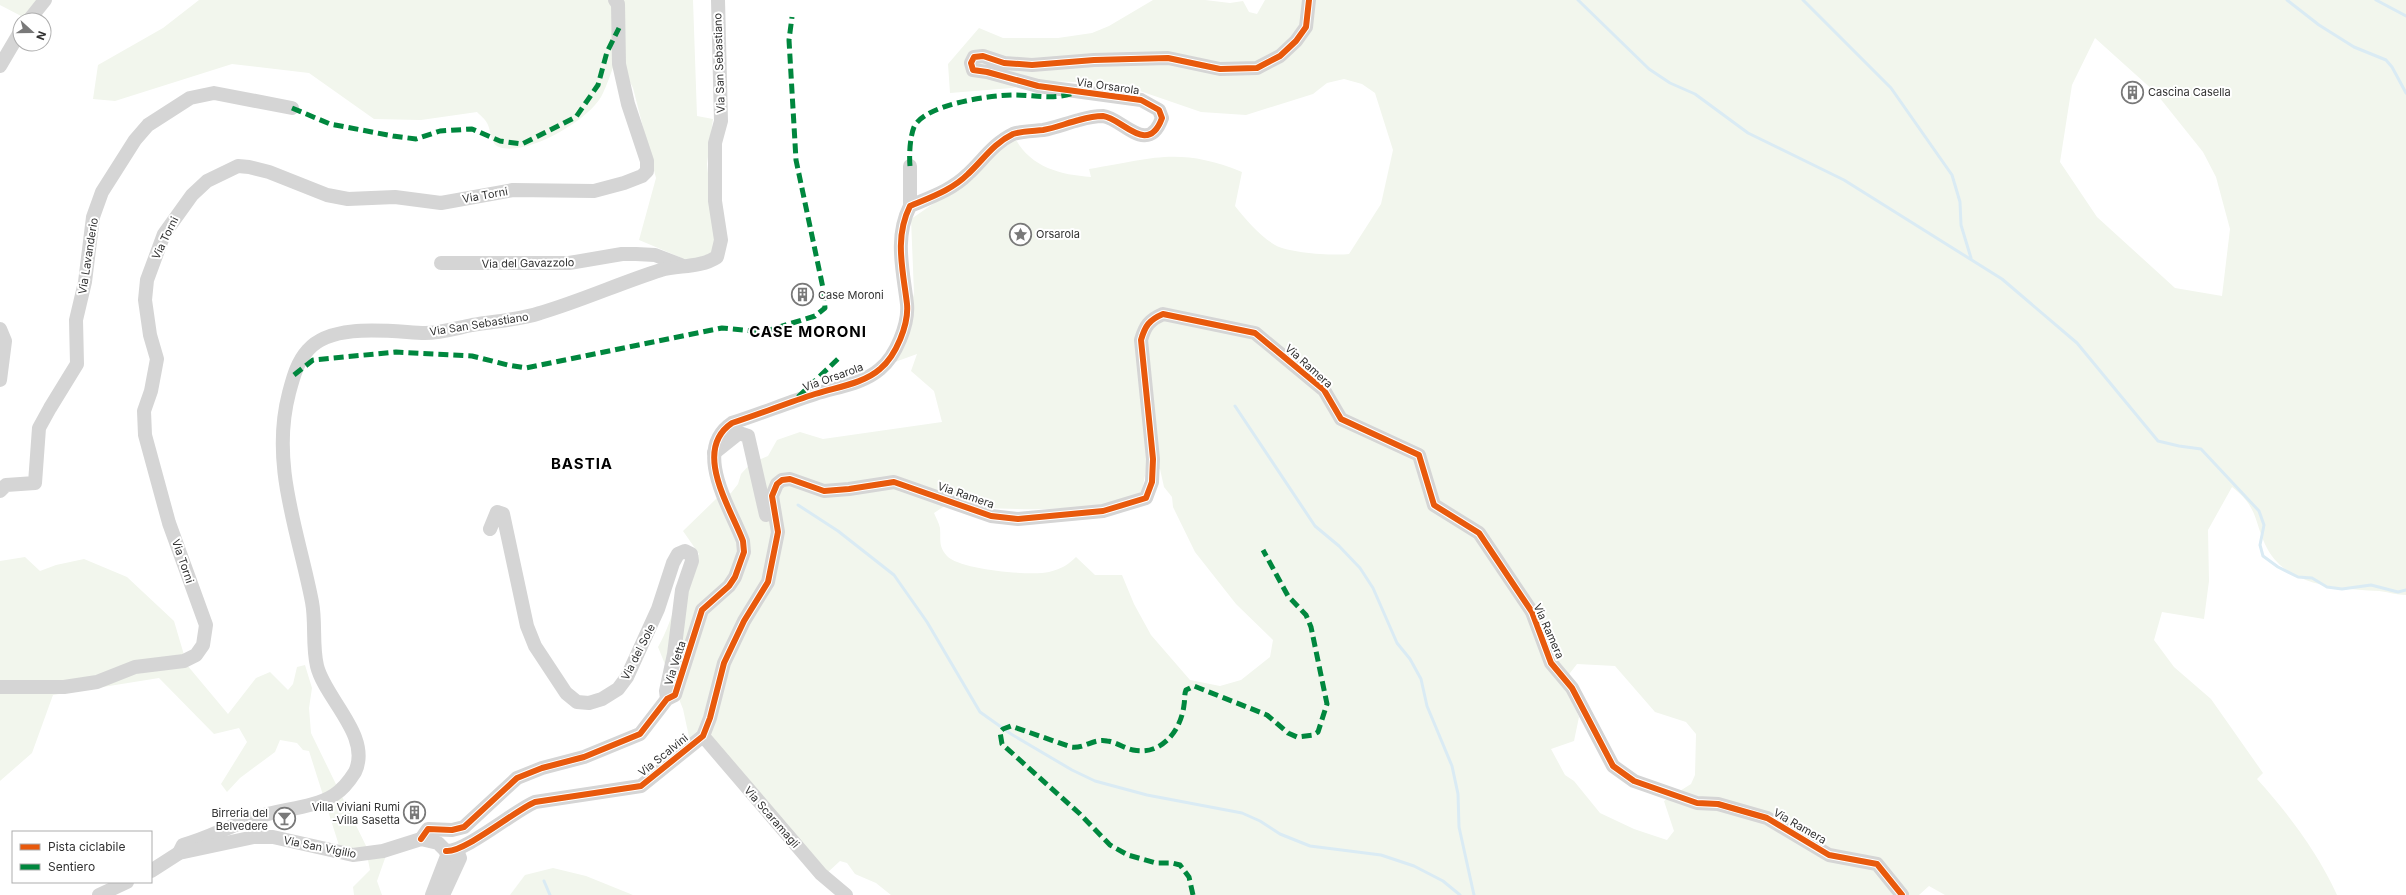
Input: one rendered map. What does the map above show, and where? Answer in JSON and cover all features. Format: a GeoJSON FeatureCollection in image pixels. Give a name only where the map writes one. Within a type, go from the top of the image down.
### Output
{"type":"FeatureCollection","features":[{"type":"Feature","properties":{"kind":"street"},"geometry":{"type":"LineString","coordinates":[[35,12],[45,0]]}},
{"type":"Feature","properties":{"kind":"street","name":"Via Torni"},"geometry":{"type":"LineString","coordinates":[[0,687],[64,687],[97,682],[135,667],[184,661],[196,656],[203,645],[206,625],[170,523],[144,435],[144,411],[156,374],[157,359],[150,335],[145,300],[147,280],[164,234],[192,195],[207,182],[238,166],[269,172],[327,195],[348,198],[395,197],[441,203],[513,190],[594,191],[610,188],[642,176],[647,171],[647,161],[628,104],[619,64],[618,4],[615,0]]}},
{"type":"Feature","properties":{"kind":"street","name":"Via San Sebastiano"},"geometry":{"type":"LineString","coordinates":[[179,853],[183,845],[206,839],[256,817],[332,796],[344,786],[356,771],[358,756],[356,739],[348,721],[323,685],[317,664],[313,608],[307,576],[296,540],[284,477],[284,431],[286,403],[294,375],[310,347],[328,336],[385,329],[428,333],[538,314],[663,269],[707,263],[717,257],[721,240],[715,201],[715,143],[721,121],[718,0]]}},
{"type":"Feature","properties":{"kind":"street","name":"Via Orsarola"},"geometry":{"type":"LineString","coordinates":[[724,429],[732,423],[815,394],[845,386],[879,370],[887,362],[894,352],[908,311],[900,259],[901,233],[910,206],[948,191],[968,174],[985,155],[1014,134],[1045,130],[1084,118],[1103,116],[1116,122],[1126,130],[1147,135],[1155,132],[1162,118],[1159,110],[1141,100],[1038,86],[988,72],[974,70],[970,63],[974,57],[983,56],[1004,63],[1032,65],[1094,60],[1168,58],[1220,69],[1257,68],[1280,56],[1296,41],[1306,27],[1309,0]]}},
{"type":"Feature","properties":{"kind":"street"},"geometry":{"type":"LineString","coordinates":[[0,66],[12,46]]}},
{"type":"Feature","properties":{"kind":"street","name":"Via Lavanderio"},"geometry":{"type":"LineString","coordinates":[[0,491],[6,485],[35,483],[40,428],[50,408],[77,364],[76,320],[85,282],[93,217],[102,192],[135,140],[148,125],[190,98],[208,94],[214,93],[292,108]]}},
{"type":"Feature","properties":{"kind":"street"},"geometry":{"type":"LineString","coordinates":[[910,166],[910,206]]}},
{"type":"Feature","properties":{"kind":"street","name":"Via del Gavazzolo"},"geometry":{"type":"LineString","coordinates":[[441,263],[569,263],[622,254],[636,254],[655,256],[684,266]]}},
{"type":"Feature","properties":{"kind":"street","name":"Via Ramera"},"geometry":{"type":"LineString","coordinates":[[775,547],[778,532],[772,496],[777,484],[787,479],[824,491],[849,489],[894,482],[991,516],[1018,519],[1103,511],[1146,498],[1152,482],[1153,459],[1141,340],[1144,329],[1151,320],[1163,314],[1255,332],[1324,390],[1342,419],[1419,455],[1434,505],[1479,533],[1532,612],[1551,663],[1572,688],[1613,766],[1634,781],[1697,803],[1718,804],[1767,818],[1829,855],[1877,864],[1902,895]]}},
{"type":"Feature","properties":{"kind":"street"},"geometry":{"type":"LineString","coordinates":[[0,329],[5,341],[0,380]]}},
{"type":"Feature","properties":{"kind":"street","name":"Via Vetta"},"geometry":{"type":"LineString","coordinates":[[421,839],[428,828],[452,830],[464,827],[517,778],[542,768],[584,758],[640,734],[667,699],[675,695],[702,610],[729,586],[735,577],[744,552],[744,541],[714,466],[714,453],[717,440],[724,429]]}},
{"type":"Feature","properties":{"kind":"street","name":"Via Scalvini"},"geometry":{"type":"LineString","coordinates":[[449,851],[466,845],[520,809],[535,802],[641,786],[703,736],[710,718],[724,663],[744,621],[768,582],[775,547],[748,436],[739,433],[714,453]]}},
{"type":"Feature","properties":{"kind":"street","name":"Via del Sole"},"geometry":{"type":"LineString","coordinates":[[490,529],[497,512],[503,514],[527,626],[535,646],[566,693],[577,702],[589,702],[602,699],[618,689],[627,677],[656,616],[673,563],[681,552],[685,551],[691,554],[692,561],[682,590],[674,654],[666,691],[667,699]]}},
{"type":"Feature","properties":{"kind":"street","name":"Via Scaramagli"},"geometry":{"type":"LineString","coordinates":[[703,736],[821,874],[846,895]]}},
{"type":"Feature","properties":{"kind":"street","name":"Via San Vigilio"},"geometry":{"type":"LineString","coordinates":[[152,869],[179,853],[254,837],[273,837],[353,855],[383,851],[421,839]]}},
{"type":"Feature","properties":{"kind":"street"},"geometry":{"type":"LineString","coordinates":[[421,839],[438,842],[449,851],[458,853],[460,858],[443,895]]}},
{"type":"Feature","properties":{"kind":"street"},"geometry":{"type":"LineString","coordinates":[[432,895],[449,851]]}},
{"type":"Feature","properties":{"kind":"street"},"geometry":{"type":"LineString","coordinates":[[99,895],[125,883]]}},
{"type":"Feature","properties":{"kind":"shaded area"},"geometry":{"type":"Polygon","coordinates":[[[0,0],[37,0],[27,12],[13,12],[0,5],[0,0]]]}},
{"type":"Feature","properties":{"kind":"shaded area"},"geometry":{"type":"Polygon","coordinates":[[[199,0],[693,0],[697,116],[713,119],[707,164],[715,241],[712,253],[689,261],[639,240],[656,178],[633,88],[622,66],[616,60],[601,97],[583,116],[555,135],[524,147],[511,149],[499,147],[494,143],[487,123],[477,112],[421,120],[374,119],[309,73],[232,64],[115,101],[93,99],[98,65],[163,28],[199,0]]]}},
{"type":"Feature","properties":{"kind":"shaded area"},"geometry":{"type":"Polygon","coordinates":[[[1153,0],[1205,0],[1230,3],[1243,1],[1249,12],[1257,14],[1265,0],[2406,0],[2406,595],[2333,587],[2303,579],[2289,572],[2277,562],[2268,550],[2252,510],[2241,495],[2232,487],[2208,530],[2209,581],[2204,619],[2162,612],[2154,640],[2174,667],[2211,699],[2263,773],[2257,779],[2302,834],[2321,864],[2337,895],[1945,895],[1929,886],[1919,895],[891,895],[876,883],[855,874],[847,863],[840,861],[827,873],[715,741],[691,746],[683,709],[658,647],[669,624],[687,576],[699,554],[683,531],[717,498],[731,493],[738,484],[741,474],[751,463],[768,456],[777,440],[800,432],[823,439],[942,422],[934,391],[911,371],[917,354],[895,362],[905,332],[914,293],[911,219],[949,193],[1007,137],[1015,138],[1021,148],[1037,163],[1047,168],[1079,176],[1091,177],[1089,169],[1165,157],[1200,159],[1242,172],[1235,206],[1264,237],[1275,245],[1281,248],[1300,252],[1342,255],[1349,254],[1381,204],[1393,150],[1375,93],[1362,84],[1344,79],[1327,83],[1313,94],[1246,115],[1201,112],[1140,91],[1075,82],[1046,81],[1012,88],[950,93],[948,64],[979,28],[1003,38],[1058,38],[1092,33],[1109,26],[1153,0]],[[2095,38],[2072,85],[2060,162],[2097,217],[2175,288],[2222,296],[2230,229],[2216,177],[2203,152],[2155,92],[2095,38]],[[1160,469],[1146,470],[1141,496],[1117,502],[1093,506],[1044,509],[946,505],[934,513],[940,528],[940,543],[942,549],[947,556],[954,561],[996,571],[1027,573],[1049,572],[1057,570],[1076,557],[1095,575],[1122,575],[1134,604],[1151,635],[1190,680],[1220,686],[1241,680],[1270,657],[1273,640],[1236,604],[1195,552],[1173,507],[1172,497],[1164,487],[1160,469]],[[1577,664],[1563,682],[1579,717],[1574,741],[1551,749],[1565,775],[1574,781],[1600,813],[1634,829],[1667,840],[1674,831],[1664,801],[1691,784],[1695,775],[1696,734],[1686,722],[1655,712],[1615,666],[1577,664]]]}},
{"type":"Feature","properties":{"kind":"shaded area"},"geometry":{"type":"Polygon","coordinates":[[[25,557],[40,571],[56,565],[84,559],[127,577],[174,621],[187,665],[228,714],[256,678],[270,672],[288,690],[293,684],[297,667],[305,665],[312,688],[309,708],[311,733],[369,852],[389,847],[377,881],[382,895],[354,895],[353,887],[370,870],[368,860],[343,858],[309,751],[303,750],[297,743],[280,740],[275,752],[240,778],[227,792],[221,784],[247,742],[239,728],[214,734],[159,678],[53,695],[32,753],[0,781],[0,561],[25,557]]]}},
{"type":"Feature","properties":{"kind":"shaded area"},"geometry":{"type":"Polygon","coordinates":[[[553,868],[586,876],[633,895],[510,895],[525,875],[553,868]]]}},
{"type":"Feature","properties":{"kind":"waterway"},"geometry":{"type":"LineString","coordinates":[[1578,0],[1649,69],[1670,83],[1695,94],[1748,133],[1844,180],[2002,279],[2077,343],[2158,441],[2201,449],[2259,511],[2264,525],[2260,545],[2263,556],[2278,567],[2298,577],[2312,578],[2327,587],[2342,589],[2371,585],[2398,592],[2406,590]]}},
{"type":"Feature","properties":{"kind":"waterway"},"geometry":{"type":"LineString","coordinates":[[1803,0],[1891,88],[1952,175],[1960,202],[1961,225],[1971,258]]}},
{"type":"Feature","properties":{"kind":"waterway"},"geometry":{"type":"LineString","coordinates":[[2287,0],[2319,25],[2354,47],[2386,60],[2392,67],[2406,93]]}},
{"type":"Feature","properties":{"kind":"waterway"},"geometry":{"type":"LineString","coordinates":[[2376,0],[2406,16]]}},
{"type":"Feature","properties":{"kind":"waterway"},"geometry":{"type":"LineString","coordinates":[[1235,406],[1315,526],[1339,546],[1360,568],[1373,588],[1397,643],[1410,659],[1421,679],[1427,706],[1452,766],[1458,794],[1459,827],[1474,895]]}},
{"type":"Feature","properties":{"kind":"waterway"},"geometry":{"type":"LineString","coordinates":[[798,505],[838,531],[894,575],[927,622],[980,712],[1011,734],[1072,770],[1095,781],[1147,795],[1242,813],[1260,821],[1280,834],[1310,846],[1381,855],[1414,866],[1443,881],[1460,895]]}},
{"type":"Feature","properties":{"kind":"waterway"},"geometry":{"type":"LineString","coordinates":[[544,881],[550,895]]}},
{"type":"Feature","properties":{"kind":"marked path"},"geometry":{"type":"LineString","coordinates":[[294,375],[313,360],[396,352],[472,356],[526,368],[722,328],[763,332],[815,316],[825,308],[823,288],[796,160],[789,40],[792,17]]}},
{"type":"Feature","properties":{"kind":"marked path"},"geometry":{"type":"LineString","coordinates":[[292,108],[330,124],[393,136],[416,139],[440,131],[472,129],[500,141],[522,144],[576,117],[598,85],[607,52],[619,28]]}},
{"type":"Feature","properties":{"kind":"marked path"},"geometry":{"type":"LineString","coordinates":[[910,166],[910,146],[914,127],[921,119],[931,112],[960,102],[1004,95],[1052,97],[1074,93]]}},
{"type":"Feature","properties":{"kind":"marked path"},"geometry":{"type":"LineString","coordinates":[[798,397],[841,356]]}},
{"type":"Feature","properties":{"kind":"marked path"},"geometry":{"type":"LineString","coordinates":[[1193,895],[1189,877],[1180,865],[1172,863],[1156,863],[1128,855],[1110,845],[1080,814],[1002,744],[1000,732],[1011,726],[1071,747],[1102,740],[1133,750],[1143,751],[1152,749],[1168,740],[1174,732],[1182,715],[1186,690],[1194,686],[1267,715],[1288,733],[1297,737],[1313,735],[1318,732],[1327,704],[1311,627],[1306,615],[1288,596],[1263,550]]}},
{"type":"Feature","properties":{"kind":"cycle path"},"geometry":{"type":"LineString","coordinates":[[421,839],[428,829],[452,830],[464,827],[517,778],[542,768],[584,757],[640,734],[667,699],[675,695],[702,610],[729,586],[735,577],[744,552],[743,541],[723,496],[714,463],[715,448],[720,434],[732,423],[815,394],[858,382],[873,374],[886,363],[896,348],[904,330],[906,321],[907,304],[902,266],[901,242],[902,230],[910,206],[941,193],[962,180],[994,147],[1013,134],[1043,130],[1103,116],[1110,118],[1142,135],[1150,134],[1156,129],[1162,118],[1159,110],[1141,100],[1038,86],[987,72],[973,70],[971,63],[974,57],[983,56],[1004,63],[1032,65],[1094,60],[1168,58],[1220,69],[1257,68],[1280,56],[1296,41],[1306,27],[1309,0]]}},
{"type":"Feature","properties":{"kind":"cycle path"},"geometry":{"type":"LineString","coordinates":[[446,851],[454,850],[477,839],[535,802],[641,786],[703,736],[710,718],[724,663],[744,621],[768,582],[778,532],[772,496],[777,484],[782,480],[790,479],[824,491],[849,489],[894,482],[991,516],[1018,519],[1103,511],[1146,498],[1152,482],[1153,459],[1141,340],[1148,324],[1163,314],[1255,333],[1324,390],[1341,419],[1419,455],[1434,505],[1479,533],[1532,612],[1551,663],[1572,688],[1613,766],[1634,781],[1697,803],[1718,804],[1767,818],[1829,855],[1877,864],[1902,895]]}},
{"type":"Feature","properties":{"kind":"place","name":"Cascina Casella"},"geometry":{"type":"Point","coordinates":[2133,92]}},
{"type":"Feature","properties":{"kind":"place","name":"Orsarola"},"geometry":{"type":"Point","coordinates":[1021,234]}},
{"type":"Feature","properties":{"kind":"place","name":"Case Moroni"},"geometry":{"type":"Point","coordinates":[802,295]}},
{"type":"Feature","properties":{"kind":"place","name":"Villa Viviani Rumi -Villa Sasetta"},"geometry":{"type":"Point","coordinates":[415,813]}},
{"type":"Feature","properties":{"kind":"place","name":"Birreria del Belvedere"},"geometry":{"type":"Point","coordinates":[284,819]}},
{"type":"Feature","properties":{"kind":"district","name":"CASE MORONI"},"geometry":{"type":"Point","coordinates":[808,332]}},
{"type":"Feature","properties":{"kind":"district","name":"BASTIA"},"geometry":{"type":"Point","coordinates":[582,464]}}]}
